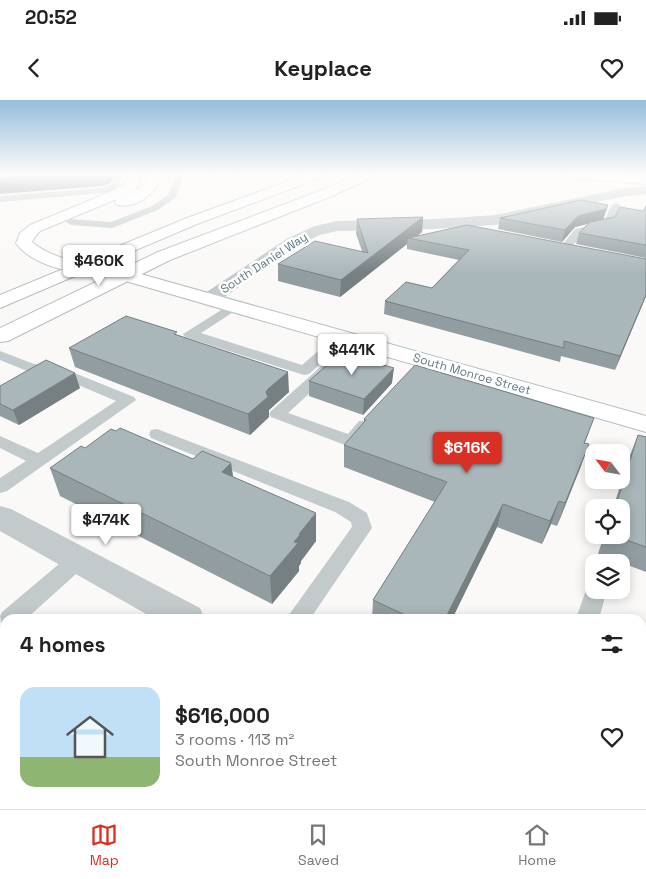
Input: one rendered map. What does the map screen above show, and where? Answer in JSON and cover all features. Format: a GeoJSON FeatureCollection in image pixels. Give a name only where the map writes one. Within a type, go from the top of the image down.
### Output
{"type":"FeatureCollection","features":[{"type":"Feature","properties":{"kind":"main road","name":"South Monroe Street"},"geometry":{"type":"LineString","coordinates":[[84,207],[35,228],[26,236],[24,243],[37,253],[78,259],[124,275],[350,339],[419,366],[646,424]]}},
{"type":"Feature","properties":{"kind":"main road"},"geometry":{"type":"LineString","coordinates":[[50,238],[51,233],[57,227],[110,207]]}},
{"type":"Feature","properties":{"kind":"main road"},"geometry":{"type":"LineString","coordinates":[[0,302],[78,259],[100,258],[228,207]]}},
{"type":"Feature","properties":{"kind":"main road"},"geometry":{"type":"LineString","coordinates":[[0,336],[164,256],[291,207]]}},
{"type":"Feature","properties":{"kind":"main road","name":"South Monroe Street"},"geometry":{"type":"LineString","coordinates":[[100,258],[124,275]]}},
{"type":"Feature","properties":{"kind":"street","name":"South Daniel Way"},"geometry":{"type":"LineString","coordinates":[[209,299],[294,241],[315,231],[352,225],[435,224],[495,220],[555,207]]}},
{"type":"Feature","properties":{"kind":"street"},"geometry":{"type":"LineString","coordinates":[[435,224],[499,236]]}},
{"type":"Feature","properties":{"kind":"street"},"geometry":{"type":"LineString","coordinates":[[545,245],[582,252]]}},
{"type":"Feature","properties":{"kind":"street"},"geometry":{"type":"LineString","coordinates":[[0,517],[178,614]]}},
{"type":"Feature","properties":{"kind":"lane"},"geometry":{"type":"LineString","coordinates":[[71,222],[112,225],[156,207]]}},
{"type":"Feature","properties":{"kind":"lane"},"geometry":{"type":"LineString","coordinates":[[564,249],[578,230],[585,227],[608,224],[619,207]]}},
{"type":"Feature","properties":{"kind":"lane"},"geometry":{"type":"LineString","coordinates":[[234,306],[190,334],[304,371],[350,339]]}},
{"type":"Feature","properties":{"kind":"lane"},"geometry":{"type":"LineString","coordinates":[[350,339],[277,414],[351,441],[376,413]]}},
{"type":"Feature","properties":{"kind":"lane"},"geometry":{"type":"LineString","coordinates":[[0,355],[28,366],[52,369],[128,400],[0,486]]}},
{"type":"Feature","properties":{"kind":"lane"},"geometry":{"type":"LineString","coordinates":[[11,375],[28,366]]}},
{"type":"Feature","properties":{"kind":"lane"},"geometry":{"type":"LineString","coordinates":[[156,434],[342,507],[360,518],[362,528],[301,614]]}},
{"type":"Feature","properties":{"kind":"lane"},"geometry":{"type":"LineString","coordinates":[[0,442],[39,460]]}},
{"type":"Feature","properties":{"kind":"lane"},"geometry":{"type":"LineString","coordinates":[[16,614],[79,559]]}},
{"type":"Feature","properties":{"kind":"lane"},"geometry":{"type":"LineString","coordinates":[[589,614],[593,599]]}},
{"type":"Feature","properties":{"kind":"building"},"geometry":{"type":"Polygon","coordinates":[[[549,207],[607,207],[606,209],[578,216],[565,230],[500,218],[549,207]]]}},
{"type":"Feature","properties":{"kind":"building"},"geometry":{"type":"Polygon","coordinates":[[[620,207],[643,211],[646,207],[646,245],[579,233],[590,222],[615,217],[620,207]]]}},
{"type":"Feature","properties":{"kind":"building"},"geometry":{"type":"Polygon","coordinates":[[[423,217],[341,280],[278,264],[315,241],[368,253],[357,219],[423,217]]]}},
{"type":"Feature","properties":{"kind":"building"},"geometry":{"type":"Polygon","coordinates":[[[467,225],[646,259],[646,295],[620,356],[564,341],[564,348],[385,301],[406,282],[432,288],[469,250],[408,238],[467,225]]]}},
{"type":"Feature","properties":{"kind":"building"},"geometry":{"type":"Polygon","coordinates":[[[126,316],[177,332],[174,334],[288,372],[268,389],[266,392],[268,397],[248,414],[69,348],[126,316]]]}},
{"type":"Feature","properties":{"kind":"building"},"geometry":{"type":"Polygon","coordinates":[[[341,353],[394,368],[364,399],[309,381],[341,353]]]}},
{"type":"Feature","properties":{"kind":"building"},"geometry":{"type":"Polygon","coordinates":[[[46,360],[75,373],[13,410],[0,404],[0,386],[46,360]]]}},
{"type":"Feature","properties":{"kind":"building"},"geometry":{"type":"Polygon","coordinates":[[[415,365],[594,418],[584,443],[589,444],[585,444],[585,454],[565,503],[559,501],[550,521],[503,504],[448,614],[403,614],[373,600],[447,482],[344,445],[366,420],[364,419],[415,365]]]}},
{"type":"Feature","properties":{"kind":"building"},"geometry":{"type":"Polygon","coordinates":[[[120,428],[193,459],[202,451],[231,463],[222,472],[316,513],[294,542],[298,543],[270,576],[50,468],[81,446],[85,448],[111,429],[116,431],[120,428]]]}},
{"type":"Feature","properties":{"kind":"building"},"geometry":{"type":"Polygon","coordinates":[[[638,435],[646,437],[646,547],[630,541],[630,499],[618,499],[621,489],[630,489],[630,460],[638,435]]]}}]}
